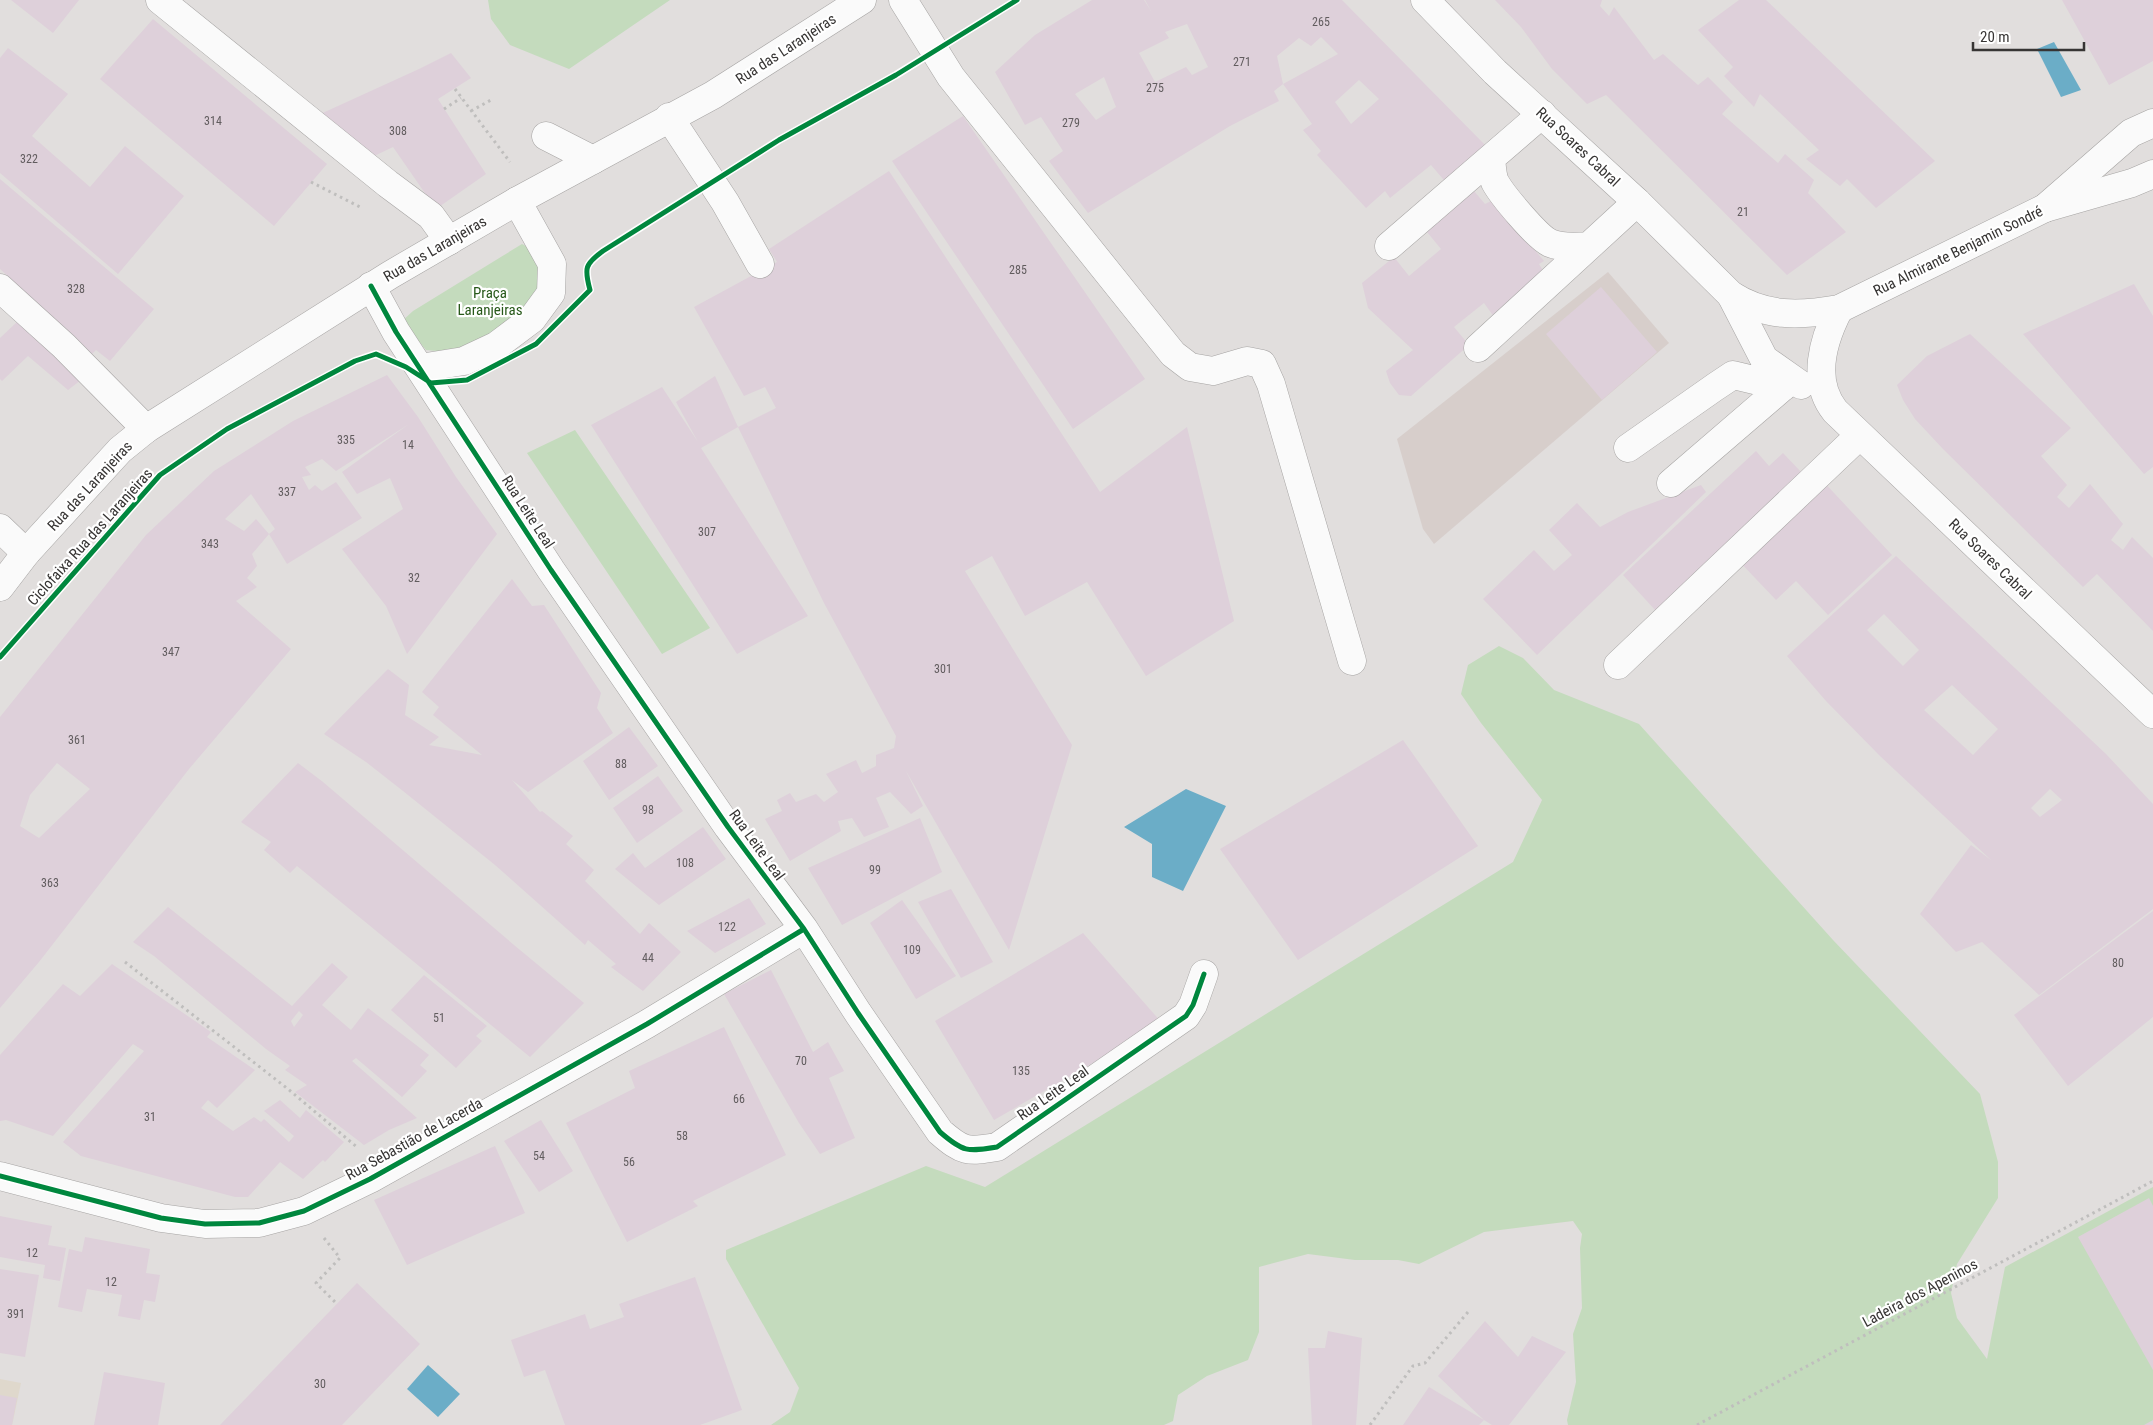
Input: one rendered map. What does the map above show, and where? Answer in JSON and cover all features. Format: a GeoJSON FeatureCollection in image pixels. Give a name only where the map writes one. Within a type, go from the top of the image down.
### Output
{"type":"FeatureCollection","features":[{"type":"Feature","properties":{"kind":"street"},"geometry":{"type":"LineString","coordinates":[[160,0],[388,184],[431,216],[449,241]]}},
{"type":"Feature","properties":{"kind":"street","name":"Rua das Laranjeiras"},"geometry":{"type":"LineString","coordinates":[[0,586],[26,553],[120,450],[146,429],[371,286],[517,201],[732,84],[862,0]]}},
{"type":"Feature","properties":{"kind":"street"},"geometry":{"type":"LineString","coordinates":[[902,0],[950,77],[1173,354],[1190,367],[1213,370],[1247,361],[1262,364],[1271,384],[1352,661]]}},
{"type":"Feature","properties":{"kind":"street","name":"Rua Soares Cabral"},"geometry":{"type":"LineString","coordinates":[[1425,0],[1495,72],[1637,202],[1731,295],[1761,310]]}},
{"type":"Feature","properties":{"kind":"street"},"geometry":{"type":"LineString","coordinates":[[1389,246],[1542,114]]}},
{"type":"Feature","properties":{"kind":"street"},"geometry":{"type":"LineString","coordinates":[[669,117],[725,202],[760,264]]}},
{"type":"Feature","properties":{"kind":"street"},"geometry":{"type":"LineString","coordinates":[[2045,208],[2131,134],[2153,123]]}},
{"type":"Feature","properties":{"kind":"street"},"geometry":{"type":"LineString","coordinates":[[546,136],[592,160]]}},
{"type":"Feature","properties":{"kind":"street"},"geometry":{"type":"LineString","coordinates":[[1491,159],[1494,180],[1502,194],[1549,243],[1574,247],[1589,246]]}},
{"type":"Feature","properties":{"kind":"street","name":"Rua Almirante Benjamin Sondré"},"geometry":{"type":"LineString","coordinates":[[1761,310],[1778,314],[1805,314],[1839,309],[2045,208],[2132,184],[2153,174]]}},
{"type":"Feature","properties":{"kind":"street"},"geometry":{"type":"LineString","coordinates":[[420,368],[464,361],[496,346],[532,319],[551,293],[552,264],[517,201]]}},
{"type":"Feature","properties":{"kind":"street"},"geometry":{"type":"LineString","coordinates":[[1478,348],[1637,202]]}},
{"type":"Feature","properties":{"kind":"street","name":"Rua Leite Leal"},"geometry":{"type":"LineString","coordinates":[[371,286],[396,332],[551,570],[728,827],[804,929],[858,1013],[940,1132],[956,1146],[972,1151],[997,1147],[1186,1016],[1193,1005],[1204,974]]}},
{"type":"Feature","properties":{"kind":"street"},"geometry":{"type":"LineString","coordinates":[[0,288],[64,346],[146,429]]}},
{"type":"Feature","properties":{"kind":"street","name":"Rua Soares Cabral"},"geometry":{"type":"LineString","coordinates":[[1731,295],[1764,359],[1787,383],[1827,402],[2153,714]]}},
{"type":"Feature","properties":{"kind":"street"},"geometry":{"type":"LineString","coordinates":[[1827,402],[1822,379],[1824,344],[1839,309]]}},
{"type":"Feature","properties":{"kind":"street"},"geometry":{"type":"LineString","coordinates":[[1628,448],[1715,387],[1734,376],[1787,383]]}},
{"type":"Feature","properties":{"kind":"street"},"geometry":{"type":"LineString","coordinates":[[1671,483],[1787,383]]}},
{"type":"Feature","properties":{"kind":"street"},"geometry":{"type":"LineString","coordinates":[[1618,665],[1860,435]]}},
{"type":"Feature","properties":{"kind":"street"},"geometry":{"type":"LineString","coordinates":[[0,528],[26,553]]}},
{"type":"Feature","properties":{"kind":"street","name":"Rua Sebastião de Lacerda"},"geometry":{"type":"LineString","coordinates":[[0,1176],[161,1218],[205,1224],[258,1223],[304,1211],[370,1179],[630,1034],[804,929]]}},
{"type":"Feature","properties":{"kind":"path"},"geometry":{"type":"LineString","coordinates":[[455,89],[510,162]]}},
{"type":"Feature","properties":{"kind":"path"},"geometry":{"type":"LineString","coordinates":[[444,109],[461,98]]}},
{"type":"Feature","properties":{"kind":"path"},"geometry":{"type":"LineString","coordinates":[[471,111],[491,100]]}},
{"type":"Feature","properties":{"kind":"path"},"geometry":{"type":"LineString","coordinates":[[311,182],[364,209]]}},
{"type":"Feature","properties":{"kind":"path"},"geometry":{"type":"LineString","coordinates":[[125,962],[288,1089],[359,1148]]}},
{"type":"Feature","properties":{"kind":"path"},"geometry":{"type":"LineString","coordinates":[[323,1236],[340,1258],[316,1282],[337,1304]]}},
{"type":"Feature","properties":{"kind":"path"},"geometry":{"type":"LineString","coordinates":[[1370,1425],[1413,1366],[1425,1363],[1468,1312]]}},
{"type":"Feature","properties":{"kind":"shaded area"},"geometry":{"type":"Polygon","coordinates":[[[1608,272],[1669,343],[1434,544],[1423,529],[1397,439],[1608,272]]]}},
{"type":"Feature","properties":{"kind":"shaded area"},"geometry":{"type":"Polygon","coordinates":[[[0,1379],[21,1383],[12,1425],[0,1425],[0,1379]]]}},
{"type":"Feature","properties":{"kind":"green space"},"geometry":{"type":"Polygon","coordinates":[[[488,0],[670,0],[569,69],[510,45],[491,19],[488,0]]]}},
{"type":"Feature","properties":{"kind":"green space","name":"Praça Laranjeiras"},"geometry":{"type":"Polygon","coordinates":[[[522,244],[539,253],[539,293],[513,325],[458,353],[426,350],[402,321],[413,311],[522,244]]]}},
{"type":"Feature","properties":{"kind":"green space"},"geometry":{"type":"Polygon","coordinates":[[[575,430],[710,628],[662,654],[527,453],[575,430]]]}},
{"type":"Feature","properties":{"kind":"green space"},"geometry":{"type":"Polygon","coordinates":[[[1499,646],[1523,658],[1554,690],[1639,724],[1833,940],[1980,1094],[1998,1162],[1998,1198],[1957,1264],[1951,1293],[1957,1318],[1987,1359],[2005,1267],[2153,1187],[2153,1425],[1568,1425],[1567,1420],[1576,1382],[1573,1334],[1582,1308],[1580,1248],[1582,1234],[1573,1221],[1484,1232],[1419,1264],[1398,1260],[1355,1260],[1308,1254],[1259,1267],[1259,1332],[1248,1360],[1207,1376],[1178,1395],[1173,1421],[1164,1425],[771,1425],[790,1412],[799,1388],[726,1259],[726,1250],[926,1166],[985,1187],[1513,862],[1542,800],[1481,723],[1461,694],[1468,665],[1499,646]]]}},
{"type":"Feature","properties":{"kind":"water"},"geometry":{"type":"Polygon","coordinates":[[[2054,42],[2081,90],[2061,97],[2037,49],[2054,42]]]}},
{"type":"Feature","properties":{"kind":"water"},"geometry":{"type":"Polygon","coordinates":[[[1186,789],[1226,806],[1183,891],[1152,877],[1152,844],[1124,827],[1186,789]]]}},
{"type":"Feature","properties":{"kind":"water"},"geometry":{"type":"Polygon","coordinates":[[[428,1365],[460,1394],[438,1417],[407,1389],[428,1365]]]}},
{"type":"Feature","properties":{"kind":"building"},"geometry":{"type":"Polygon","coordinates":[[[11,0],[79,0],[53,33],[11,0]]]}},
{"type":"Feature","properties":{"kind":"building"},"geometry":{"type":"Polygon","coordinates":[[[1092,0],[1144,0],[1151,11],[1145,0],[1342,0],[1490,150],[1449,186],[1431,165],[1390,198],[1385,191],[1366,208],[1317,155],[1321,151],[1303,130],[1312,124],[1283,84],[1274,91],[1279,101],[1230,126],[1088,213],[1049,161],[1063,151],[1041,117],[1025,125],[995,72],[1035,35],[1092,0]],[[1187,24],[1165,32],[1169,38],[1139,53],[1155,82],[1186,67],[1192,75],[1208,67],[1187,24]],[[1321,37],[1311,46],[1299,38],[1277,56],[1283,84],[1338,54],[1321,37]],[[1104,77],[1075,94],[1096,120],[1116,107],[1104,77]],[[1359,80],[1335,102],[1351,124],[1379,99],[1359,80]]]}},
{"type":"Feature","properties":{"kind":"building"},"geometry":{"type":"Polygon","coordinates":[[[1495,0],[1602,0],[1600,6],[1609,16],[1614,7],[1654,60],[1663,54],[1698,85],[1708,77],[1733,102],[1722,114],[1778,163],[1785,154],[1814,180],[1808,193],[1846,232],[1787,275],[1606,95],[1587,104],[1552,69],[1521,27],[1495,0]]]}},
{"type":"Feature","properties":{"kind":"building"},"geometry":{"type":"Polygon","coordinates":[[[1739,0],[1766,0],[1935,161],[1876,208],[1847,179],[1840,186],[1806,159],[1819,150],[1760,94],[1754,107],[1724,76],[1733,67],[1698,30],[1739,0]]]}},
{"type":"Feature","properties":{"kind":"building"},"geometry":{"type":"Polygon","coordinates":[[[2062,0],[2153,0],[2153,61],[2109,85],[2062,0]]]}},
{"type":"Feature","properties":{"kind":"building"},"geometry":{"type":"Polygon","coordinates":[[[153,19],[327,164],[274,226],[100,79],[153,19]]]}},
{"type":"Feature","properties":{"kind":"building"},"geometry":{"type":"Polygon","coordinates":[[[8,48],[68,94],[32,136],[90,187],[125,146],[184,196],[118,274],[0,173],[0,58],[8,48]]]}},
{"type":"Feature","properties":{"kind":"building"},"geometry":{"type":"Polygon","coordinates":[[[451,53],[471,78],[438,99],[486,174],[436,209],[393,147],[372,157],[316,116],[451,53]]]}},
{"type":"Feature","properties":{"kind":"building"},"geometry":{"type":"Polygon","coordinates":[[[963,116],[1145,379],[1073,429],[892,161],[963,116]]]}},
{"type":"Feature","properties":{"kind":"building"},"geometry":{"type":"Polygon","coordinates":[[[889,171],[1100,492],[1187,427],[1234,621],[1146,676],[1087,582],[1025,616],[992,556],[965,571],[1072,745],[1009,950],[906,771],[923,806],[911,814],[890,792],[876,798],[889,827],[864,837],[852,818],[838,821],[841,831],[790,861],[765,819],[782,811],[777,800],[790,793],[796,802],[816,794],[824,802],[838,792],[826,774],[856,760],[862,773],[876,766],[876,755],[894,748],[896,736],[824,603],[738,427],[776,408],[765,387],[744,396],[694,307],[777,262],[769,249],[889,171]]]}},
{"type":"Feature","properties":{"kind":"building"},"geometry":{"type":"Polygon","coordinates":[[[0,179],[154,309],[110,361],[96,350],[92,354],[0,269],[0,179]]]}},
{"type":"Feature","properties":{"kind":"building"},"geometry":{"type":"Polygon","coordinates":[[[1474,191],[1485,204],[1493,200],[1544,261],[1539,264],[1547,277],[1497,321],[1484,303],[1454,327],[1469,345],[1411,396],[1399,395],[1390,383],[1386,371],[1413,350],[1368,308],[1362,283],[1394,257],[1409,276],[1441,249],[1427,232],[1474,191]]]}},
{"type":"Feature","properties":{"kind":"building"},"geometry":{"type":"Polygon","coordinates":[[[2134,284],[2153,316],[2153,467],[2144,474],[2023,334],[2134,284]]]}},
{"type":"Feature","properties":{"kind":"building"},"geometry":{"type":"Polygon","coordinates":[[[1601,287],[1657,352],[1602,400],[1546,334],[1601,287]]]}},
{"type":"Feature","properties":{"kind":"building"},"geometry":{"type":"Polygon","coordinates":[[[18,321],[85,377],[68,390],[28,356],[2,381],[0,379],[0,338],[18,321]]]}},
{"type":"Feature","properties":{"kind":"building"},"geometry":{"type":"Polygon","coordinates":[[[1970,334],[2071,428],[2041,456],[2067,485],[2057,497],[2069,508],[2090,484],[2123,524],[2111,540],[2123,550],[2132,537],[2153,558],[2153,631],[2097,574],[2083,587],[1943,449],[1915,419],[1903,400],[1897,385],[1927,356],[1970,334]]]}},
{"type":"Feature","properties":{"kind":"building"},"geometry":{"type":"Polygon","coordinates":[[[387,375],[418,417],[456,477],[497,534],[407,654],[386,606],[342,549],[403,509],[390,478],[357,494],[342,472],[409,424],[336,471],[322,459],[305,467],[311,475],[302,477],[309,490],[315,485],[322,491],[336,482],[362,518],[287,564],[269,534],[252,554],[257,566],[247,578],[257,587],[236,601],[291,649],[189,769],[39,962],[0,1008],[0,717],[146,535],[214,471],[293,421],[387,375]],[[251,494],[225,519],[244,531],[256,519],[269,534],[275,529],[251,494]],[[57,763],[30,795],[20,826],[39,838],[90,789],[57,763]]]}},
{"type":"Feature","properties":{"kind":"building"},"geometry":{"type":"Polygon","coordinates":[[[715,376],[738,427],[701,448],[808,616],[737,654],[591,425],[662,387],[698,442],[676,402],[715,376]]]}},
{"type":"Feature","properties":{"kind":"building"},"geometry":{"type":"Polygon","coordinates":[[[1756,451],[1769,466],[1783,453],[1803,474],[1656,611],[1623,575],[1756,451]]]}},
{"type":"Feature","properties":{"kind":"building"},"geometry":{"type":"Polygon","coordinates":[[[1821,479],[1892,555],[1828,615],[1796,581],[1776,600],[1736,558],[1821,479]]]}},
{"type":"Feature","properties":{"kind":"building"},"geometry":{"type":"Polygon","coordinates":[[[1701,485],[1706,492],[1537,655],[1483,599],[1534,550],[1554,571],[1572,555],[1549,530],[1577,503],[1600,527],[1628,512],[1701,485]]]}},
{"type":"Feature","properties":{"kind":"building"},"geometry":{"type":"Polygon","coordinates":[[[1896,556],[2106,754],[2153,804],[2153,909],[2039,995],[1982,942],[1956,952],[1920,914],[1971,845],[1991,860],[1880,756],[1826,701],[1787,656],[1896,556]],[[1884,614],[1867,630],[1903,666],[1919,650],[1884,614]],[[1952,685],[1924,710],[1973,755],[1998,729],[1952,685]],[[2050,789],[2031,808],[2040,817],[2062,800],[2050,789]]]}},
{"type":"Feature","properties":{"kind":"building"},"geometry":{"type":"Polygon","coordinates":[[[512,579],[532,606],[544,605],[601,693],[597,708],[613,733],[528,792],[512,780],[540,812],[542,811],[573,836],[566,844],[594,870],[585,881],[640,934],[649,923],[681,952],[643,991],[611,967],[616,964],[588,940],[585,945],[495,865],[366,762],[324,734],[388,669],[409,685],[405,715],[439,737],[429,745],[482,755],[433,715],[439,707],[422,692],[512,579]]]}},
{"type":"Feature","properties":{"kind":"building"},"geometry":{"type":"Polygon","coordinates":[[[629,727],[658,766],[609,800],[583,761],[629,727]]]}},
{"type":"Feature","properties":{"kind":"building"},"geometry":{"type":"Polygon","coordinates":[[[1403,740],[1478,846],[1298,960],[1220,849],[1403,740]]]}},
{"type":"Feature","properties":{"kind":"building"},"geometry":{"type":"Polygon","coordinates":[[[298,763],[323,782],[584,1003],[530,1057],[297,866],[290,873],[264,850],[271,842],[241,822],[298,763]]]}},
{"type":"Feature","properties":{"kind":"building"},"geometry":{"type":"Polygon","coordinates":[[[658,776],[683,811],[637,843],[613,808],[658,776]]]}},
{"type":"Feature","properties":{"kind":"building"},"geometry":{"type":"Polygon","coordinates":[[[920,818],[942,872],[842,925],[808,868],[920,818]]]}},
{"type":"Feature","properties":{"kind":"building"},"geometry":{"type":"Polygon","coordinates":[[[703,827],[726,859],[659,905],[615,869],[633,853],[645,868],[703,827]]]}},
{"type":"Feature","properties":{"kind":"building"},"geometry":{"type":"Polygon","coordinates":[[[951,889],[993,962],[961,978],[918,902],[951,889]]]}},
{"type":"Feature","properties":{"kind":"building"},"geometry":{"type":"Polygon","coordinates":[[[749,898],[766,924],[715,953],[687,931],[749,898]]]}},
{"type":"Feature","properties":{"kind":"building"},"geometry":{"type":"Polygon","coordinates":[[[902,900],[956,976],[916,999],[870,923],[902,900]]]}},
{"type":"Feature","properties":{"kind":"building"},"geometry":{"type":"Polygon","coordinates":[[[168,907],[292,1006],[332,963],[348,977],[322,1005],[351,1030],[368,1008],[429,1055],[420,1065],[427,1071],[402,1097],[356,1058],[352,1061],[417,1118],[389,1130],[364,1145],[295,1092],[307,1085],[285,1070],[290,1066],[266,1049],[154,956],[133,942],[168,907]],[[299,1011],[291,1021],[294,1027],[303,1015],[299,1011]]]}},
{"type":"Feature","properties":{"kind":"building"},"geometry":{"type":"Polygon","coordinates":[[[2153,911],[2153,1017],[2068,1086],[2014,1015],[2153,911]]]}},
{"type":"Feature","properties":{"kind":"building"},"geometry":{"type":"Polygon","coordinates":[[[1083,933],[1162,1023],[994,1120],[935,1021],[1083,933]]]}},
{"type":"Feature","properties":{"kind":"building"},"geometry":{"type":"Polygon","coordinates":[[[112,964],[211,1032],[207,1037],[255,1070],[217,1108],[208,1100],[201,1108],[233,1131],[254,1117],[261,1122],[264,1119],[289,1142],[294,1136],[264,1111],[280,1100],[300,1118],[306,1110],[344,1142],[325,1162],[323,1160],[303,1179],[280,1162],[248,1197],[235,1197],[81,1156],[63,1142],[144,1051],[133,1044],[53,1136],[6,1120],[0,1121],[0,1055],[63,984],[80,996],[112,964]]]}},
{"type":"Feature","properties":{"kind":"building"},"geometry":{"type":"Polygon","coordinates":[[[771,970],[813,1052],[828,1042],[844,1071],[829,1078],[855,1138],[820,1154],[799,1123],[724,994],[771,970]]]}},
{"type":"Feature","properties":{"kind":"building"},"geometry":{"type":"Polygon","coordinates":[[[424,975],[487,1026],[476,1036],[482,1041],[456,1068],[391,1010],[424,975]]]}},
{"type":"Feature","properties":{"kind":"building"},"geometry":{"type":"Polygon","coordinates":[[[724,1027],[786,1155],[693,1201],[698,1206],[627,1242],[566,1123],[635,1088],[629,1071],[724,1027]]]}},
{"type":"Feature","properties":{"kind":"building"},"geometry":{"type":"Polygon","coordinates":[[[541,1120],[573,1171],[539,1192],[504,1141],[541,1120]]]}},
{"type":"Feature","properties":{"kind":"building"},"geometry":{"type":"Polygon","coordinates":[[[495,1146],[525,1213],[407,1265],[374,1200],[495,1146]]]}},
{"type":"Feature","properties":{"kind":"building"},"geometry":{"type":"Polygon","coordinates":[[[2149,1198],[2153,1206],[2153,1370],[2078,1237],[2149,1198]]]}},
{"type":"Feature","properties":{"kind":"building"},"geometry":{"type":"Polygon","coordinates":[[[0,1216],[52,1226],[48,1245],[66,1248],[60,1281],[43,1278],[45,1265],[0,1257],[0,1216]]]}},
{"type":"Feature","properties":{"kind":"building"},"geometry":{"type":"Polygon","coordinates":[[[85,1237],[150,1249],[146,1273],[160,1275],[155,1302],[144,1300],[140,1320],[118,1316],[122,1295],[87,1289],[82,1312],[58,1307],[69,1249],[82,1252],[85,1237]]]}},
{"type":"Feature","properties":{"kind":"building"},"geometry":{"type":"Polygon","coordinates":[[[0,1269],[39,1275],[25,1357],[0,1353],[0,1269]]]}},
{"type":"Feature","properties":{"kind":"building"},"geometry":{"type":"Polygon","coordinates":[[[695,1277],[742,1410],[700,1425],[565,1425],[545,1370],[524,1377],[511,1340],[585,1314],[590,1329],[624,1317],[619,1304],[695,1277]]]}},
{"type":"Feature","properties":{"kind":"building"},"geometry":{"type":"Polygon","coordinates":[[[357,1283],[420,1344],[342,1425],[220,1425],[357,1283]]]}},
{"type":"Feature","properties":{"kind":"building"},"geometry":{"type":"Polygon","coordinates":[[[1485,1321],[1518,1357],[1532,1336],[1566,1352],[1509,1425],[1492,1425],[1484,1420],[1438,1376],[1485,1321]]]}},
{"type":"Feature","properties":{"kind":"building"},"geometry":{"type":"Polygon","coordinates":[[[1328,1331],[1362,1338],[1356,1425],[1312,1425],[1308,1348],[1325,1348],[1328,1331]]]}},
{"type":"Feature","properties":{"kind":"building"},"geometry":{"type":"Polygon","coordinates":[[[104,1372],[165,1383],[158,1425],[94,1425],[104,1372]]]}},
{"type":"Feature","properties":{"kind":"building"},"geometry":{"type":"Polygon","coordinates":[[[1429,1387],[1484,1420],[1479,1425],[1403,1425],[1429,1387]]]}},
{"type":"Feature","properties":{"kind":"building"},"geometry":{"type":"Polygon","coordinates":[[[0,1395],[17,1398],[12,1425],[0,1425],[0,1395]]]}},
{"type":"Feature","properties":{"kind":"building"},"geometry":{"type":"Polygon","coordinates":[[[2153,1420],[2153,1425],[2144,1425],[2153,1420]]]}},
{"type":"Feature","properties":{"kind":"cycle path","name":"Ciclofaixa Rua das Laranjeiras"},"geometry":{"type":"LineString","coordinates":[[0,657],[160,475],[227,429],[355,361],[376,354],[406,367],[431,383],[467,380],[536,344],[590,290],[587,276],[589,263],[603,251],[779,140],[896,75],[1017,0]]}},
{"type":"Feature","properties":{"kind":"cycle path"},"geometry":{"type":"LineString","coordinates":[[371,286],[396,332],[551,570],[728,827],[804,929],[858,1013],[940,1132],[948,1139],[960,1147],[972,1150],[997,1147],[1186,1016],[1193,1005],[1204,974]]}},
{"type":"Feature","properties":{"kind":"cycle path"},"geometry":{"type":"LineString","coordinates":[[0,1176],[161,1218],[205,1224],[259,1223],[304,1211],[370,1179],[647,1024],[804,929]]}}]}
